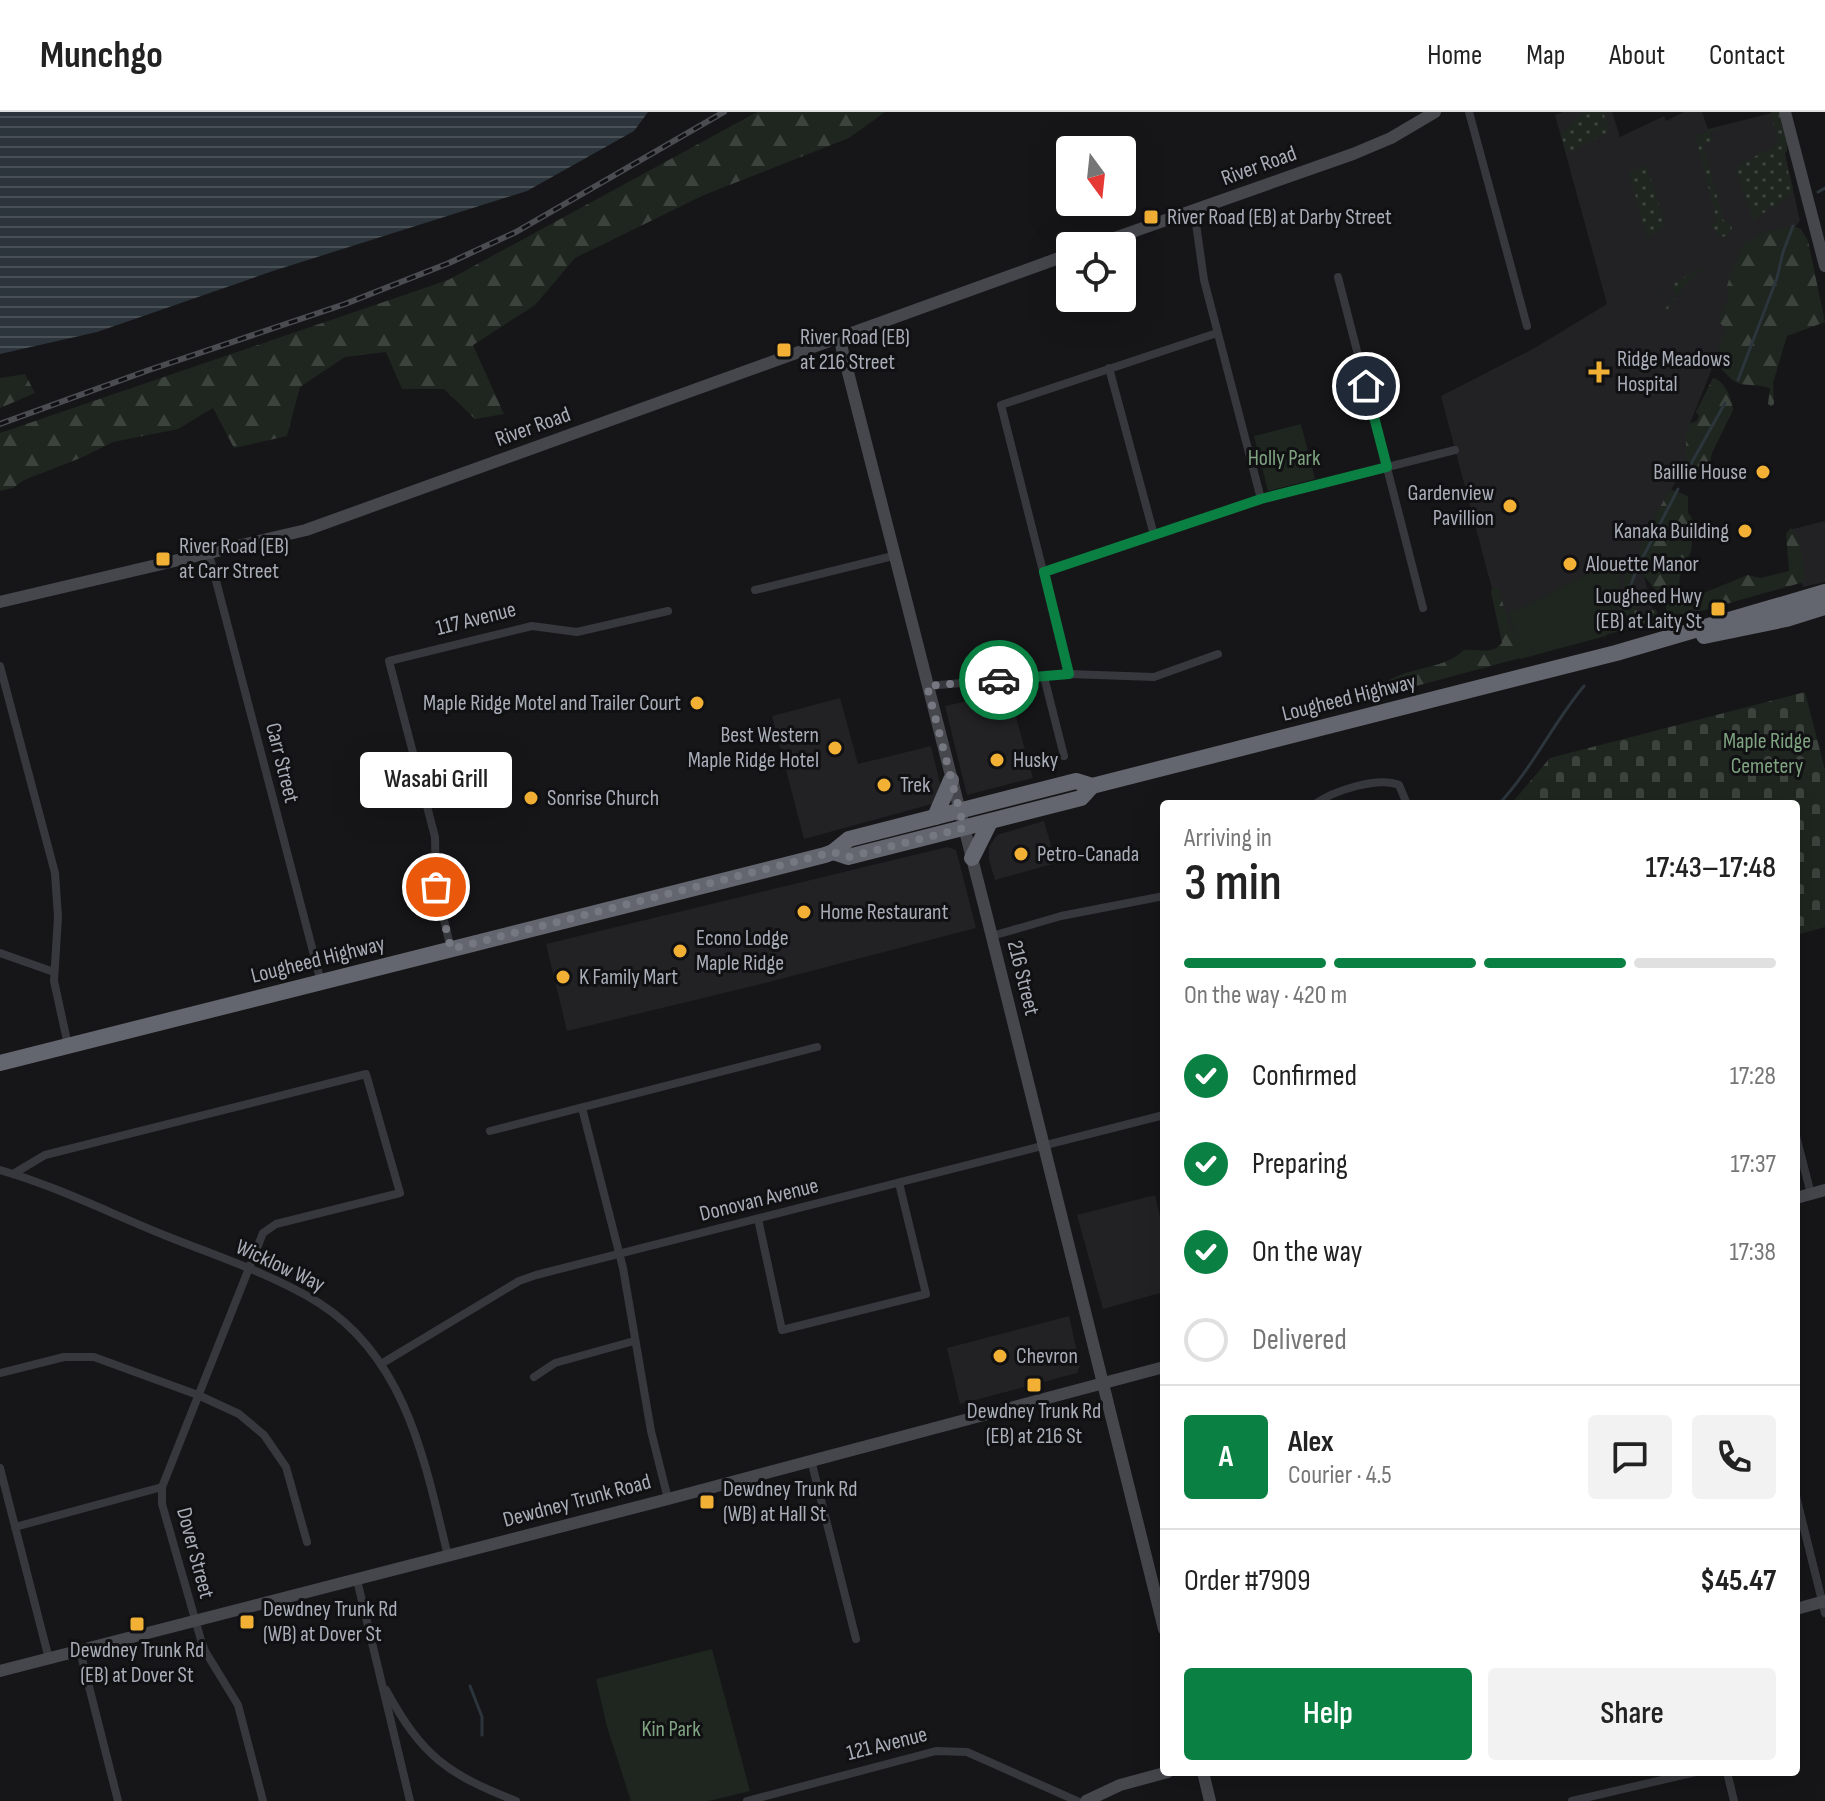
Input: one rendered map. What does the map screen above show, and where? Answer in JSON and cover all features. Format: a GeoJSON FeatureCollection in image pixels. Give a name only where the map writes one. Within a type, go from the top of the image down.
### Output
{"type":"FeatureCollection","features":[{"type":"Feature","properties":{"kind":"highway","name":"Lougheed Highway"},"geometry":{"type":"LineString","coordinates":[[0,1063],[833,852],[849,839],[1076,781],[1092,786],[1616,653],[1825,592]]}},
{"type":"Feature","properties":{"kind":"highway","name":"Lougheed Highway"},"geometry":{"type":"LineString","coordinates":[[1616,653],[1786,619],[1825,607]]}},
{"type":"Feature","properties":{"kind":"highway"},"geometry":{"type":"LineString","coordinates":[[935,817],[951,780]]}},
{"type":"Feature","properties":{"kind":"highway","name":"Lougheed Highway"},"geometry":{"type":"LineString","coordinates":[[833,852],[848,857],[990,822],[1081,798],[1092,786]]}},
{"type":"Feature","properties":{"kind":"highway"},"geometry":{"type":"LineString","coordinates":[[972,858],[990,822]]}},
{"type":"Feature","properties":{"kind":"street","name":"River Road"},"geometry":{"type":"LineString","coordinates":[[1132,232],[1380,143],[1435,112]]}},
{"type":"Feature","properties":{"kind":"street"},"geometry":{"type":"LineString","coordinates":[[1469,112],[1527,326]]}},
{"type":"Feature","properties":{"kind":"street"},"geometry":{"type":"LineString","coordinates":[[1785,112],[1825,262]]}},
{"type":"Feature","properties":{"kind":"street"},"geometry":{"type":"LineString","coordinates":[[1194,210],[1204,280],[1261,499]]}},
{"type":"Feature","properties":{"kind":"street","name":"River Road"},"geometry":{"type":"LineString","coordinates":[[0,602],[306,530],[1056,259]]}},
{"type":"Feature","properties":{"kind":"street"},"geometry":{"type":"LineString","coordinates":[[1338,277],[1423,608]]}},
{"type":"Feature","properties":{"kind":"street"},"geometry":{"type":"LineString","coordinates":[[1069,674],[1001,405],[1217,333]]}},
{"type":"Feature","properties":{"kind":"street","name":"216 Street"},"geometry":{"type":"LineString","coordinates":[[839,337],[1102,1383],[1160,1599]]}},
{"type":"Feature","properties":{"kind":"street"},"geometry":{"type":"LineString","coordinates":[[1109,368],[1154,535]]}},
{"type":"Feature","properties":{"kind":"street"},"geometry":{"type":"LineString","coordinates":[[1044,572],[1261,499],[1455,450]]}},
{"type":"Feature","properties":{"kind":"street","name":"Carr Street"},"geometry":{"type":"LineString","coordinates":[[209,554],[321,982]]}},
{"type":"Feature","properties":{"kind":"street"},"geometry":{"type":"LineString","coordinates":[[755,590],[893,556]]}},
{"type":"Feature","properties":{"kind":"street","name":"117 Avenue"},"geometry":{"type":"LineString","coordinates":[[451,949],[436,887],[435,837],[389,661],[532,626],[577,632],[668,611]]}},
{"type":"Feature","properties":{"kind":"street"},"geometry":{"type":"LineString","coordinates":[[927,686],[1069,674],[1154,677],[1218,654]]}},
{"type":"Feature","properties":{"kind":"street"},"geometry":{"type":"LineString","coordinates":[[0,666],[55,873],[58,917],[54,972],[56,996],[68,1045]]}},
{"type":"Feature","properties":{"kind":"street"},"geometry":{"type":"LineString","coordinates":[[1044,677],[1064,756]]}},
{"type":"Feature","properties":{"kind":"street"},"geometry":{"type":"LineString","coordinates":[[1320,800],[1326,795],[1388,780],[1399,785],[1405,800]]}},
{"type":"Feature","properties":{"kind":"street"},"geometry":{"type":"LineString","coordinates":[[992,936],[1061,916],[1160,897]]}},
{"type":"Feature","properties":{"kind":"street"},"geometry":{"type":"LineString","coordinates":[[0,953],[54,972]]}},
{"type":"Feature","properties":{"kind":"street"},"geometry":{"type":"LineString","coordinates":[[490,1131],[817,1047]]}},
{"type":"Feature","properties":{"kind":"street","name":"Dover Street"},"geometry":{"type":"LineString","coordinates":[[13,1174],[45,1155],[366,1074],[400,1193],[269,1228],[263,1233],[162,1487],[162,1504],[195,1621],[205,1651],[238,1705],[263,1801]]}},
{"type":"Feature","properties":{"kind":"street"},"geometry":{"type":"LineString","coordinates":[[582,1108],[619,1254],[651,1431],[668,1499]]}},
{"type":"Feature","properties":{"kind":"street","name":"Donovan Avenue"},"geometry":{"type":"LineString","coordinates":[[381,1364],[519,1281],[1160,1116]]}},
{"type":"Feature","properties":{"kind":"street"},"geometry":{"type":"LineString","coordinates":[[1800,1151],[1811,1194]]}},
{"type":"Feature","properties":{"kind":"street","name":"Wicklow Way"},"geometry":{"type":"LineString","coordinates":[[0,1170],[248,1269],[322,1305],[350,1328],[381,1364],[415,1430],[448,1556]]}},
{"type":"Feature","properties":{"kind":"street"},"geometry":{"type":"LineString","coordinates":[[758,1219],[782,1330],[926,1294],[899,1183]]}},
{"type":"Feature","properties":{"kind":"street"},"geometry":{"type":"LineString","coordinates":[[1800,1197],[1825,1190]]}},
{"type":"Feature","properties":{"kind":"street"},"geometry":{"type":"LineString","coordinates":[[534,1377],[555,1363],[634,1341]]}},
{"type":"Feature","properties":{"kind":"street"},"geometry":{"type":"LineString","coordinates":[[0,1373],[64,1357],[94,1357],[198,1395],[239,1414],[273,1446],[286,1467],[307,1542]]}},
{"type":"Feature","properties":{"kind":"street","name":"Dewdney Trunk Road"},"geometry":{"type":"LineString","coordinates":[[0,1671],[1160,1368]]}},
{"type":"Feature","properties":{"kind":"street"},"geometry":{"type":"LineString","coordinates":[[811,1460],[856,1639]]}},
{"type":"Feature","properties":{"kind":"street"},"geometry":{"type":"LineString","coordinates":[[0,1468],[49,1659]]}},
{"type":"Feature","properties":{"kind":"street"},"geometry":{"type":"LineString","coordinates":[[15,1527],[162,1487]]}},
{"type":"Feature","properties":{"kind":"street"},"geometry":{"type":"LineString","coordinates":[[1800,1512],[1824,1605],[1800,1608]]}},
{"type":"Feature","properties":{"kind":"street"},"geometry":{"type":"LineString","coordinates":[[357,1580],[410,1801]]}},
{"type":"Feature","properties":{"kind":"street"},"geometry":{"type":"LineString","coordinates":[[80,1651],[118,1801]]}},
{"type":"Feature","properties":{"kind":"street"},"geometry":{"type":"LineString","coordinates":[[379,1679],[405,1724],[424,1749],[460,1777],[516,1801]]}},
{"type":"Feature","properties":{"kind":"street","name":"121 Avenue"},"geometry":{"type":"LineString","coordinates":[[747,1801],[936,1751],[967,1752],[1077,1801]]}},
{"type":"Feature","properties":{"kind":"street"},"geometry":{"type":"LineString","coordinates":[[1086,1801],[1120,1785],[1160,1774]]}},
{"type":"Feature","properties":{"kind":"street"},"geometry":{"type":"LineString","coordinates":[[1204,1776],[1210,1801]]}},
{"type":"Feature","properties":{"kind":"street"},"geometry":{"type":"LineString","coordinates":[[1572,1801],[1679,1776]]}},
{"type":"Feature","properties":{"kind":"street"},"geometry":{"type":"LineString","coordinates":[[1728,1776],[1734,1801]]}},
{"type":"Feature","properties":{"kind":"shaded area"},"geometry":{"type":"Polygon","coordinates":[[[0,112],[648,112],[634,131],[527,191],[276,270],[97,332],[0,354],[0,112]]]}},
{"type":"Feature","properties":{"kind":"shaded area","name":"Ridge Meadows Hospital"},"geometry":{"type":"Polygon","coordinates":[[[1563,112],[1612,112],[1620,137],[1664,116],[1666,121],[1684,112],[1702,112],[1708,129],[1776,112],[1800,221],[1743,291],[1691,421],[1689,458],[1659,511],[1642,569],[1656,621],[1510,657],[1441,396],[1533,349],[1607,304],[1555,115],[1563,112]]]}},
{"type":"Feature","properties":{"kind":"shaded area"},"geometry":{"type":"Polygon","coordinates":[[[1825,521],[1825,582],[1803,587],[1789,530],[1825,521]]]}},
{"type":"Feature","properties":{"kind":"shaded area"},"geometry":{"type":"Polygon","coordinates":[[[1009,692],[1033,778],[967,795],[945,706],[1009,692]]]}},
{"type":"Feature","properties":{"kind":"shaded area"},"geometry":{"type":"Polygon","coordinates":[[[840,698],[858,764],[931,746],[941,788],[932,804],[804,839],[772,716],[840,698]]]}},
{"type":"Feature","properties":{"kind":"shaded area","name":"Petro-Canada"},"geometry":{"type":"Polygon","coordinates":[[[1044,821],[1056,863],[995,880],[989,847],[997,835],[1044,821]]]}},
{"type":"Feature","properties":{"kind":"shaded area"},"geometry":{"type":"Polygon","coordinates":[[[947,847],[956,850],[976,928],[567,1031],[546,944],[947,847]]]}},
{"type":"Feature","properties":{"kind":"shaded area"},"geometry":{"type":"Polygon","coordinates":[[[1155,1195],[1160,1217],[1160,1293],[1103,1309],[1077,1215],[1155,1195]]]}},
{"type":"Feature","properties":{"kind":"shaded area"},"geometry":{"type":"Polygon","coordinates":[[[1069,1316],[1080,1365],[1077,1373],[960,1404],[947,1348],[1069,1316]]]}},
{"type":"Feature","properties":{"kind":"green space"},"geometry":{"type":"Polygon","coordinates":[[[757,112],[885,112],[849,138],[704,195],[575,258],[535,305],[473,345],[504,414],[475,419],[444,389],[402,389],[386,352],[345,357],[300,387],[287,436],[234,448],[213,408],[178,429],[113,442],[24,480],[13,488],[0,491],[0,433],[448,280],[757,112]]]}},
{"type":"Feature","properties":{"kind":"green space"},"geometry":{"type":"Polygon","coordinates":[[[1585,112],[1603,112],[1610,131],[1566,154],[1561,133],[1585,112]]]}},
{"type":"Feature","properties":{"kind":"green space"},"geometry":{"type":"Polygon","coordinates":[[[1771,112],[1780,112],[1787,141],[1787,152],[1783,153],[1793,189],[1792,194],[1753,220],[1735,167],[1778,144],[1771,112]]]}},
{"type":"Feature","properties":{"kind":"green space"},"geometry":{"type":"Polygon","coordinates":[[[1726,126],[1710,132],[1712,141],[1703,144],[1724,222],[1729,220],[1732,228],[1731,233],[1721,238],[1711,225],[1717,221],[1695,134],[1702,135],[1707,130],[1726,126]]]}},
{"type":"Feature","properties":{"kind":"green space"},"geometry":{"type":"Polygon","coordinates":[[[1646,165],[1666,226],[1647,237],[1629,173],[1646,165]]]}},
{"type":"Feature","properties":{"kind":"green space"},"geometry":{"type":"Polygon","coordinates":[[[1793,226],[1801,229],[1808,241],[1825,322],[1787,336],[1773,383],[1774,404],[1771,406],[1768,404],[1770,388],[1737,383],[1719,366],[1723,356],[1718,350],[1726,328],[1718,322],[1729,296],[1727,286],[1744,243],[1764,232],[1793,226]]]}},
{"type":"Feature","properties":{"kind":"green space"},"geometry":{"type":"Polygon","coordinates":[[[1704,268],[1684,287],[1667,310],[1663,310],[1676,295],[1672,287],[1651,298],[1704,268]]]}},
{"type":"Feature","properties":{"kind":"green space"},"geometry":{"type":"Polygon","coordinates":[[[25,374],[35,393],[0,408],[0,378],[25,374]]]}},
{"type":"Feature","properties":{"kind":"green space"},"geometry":{"type":"Polygon","coordinates":[[[1713,378],[1727,390],[1733,410],[1712,453],[1709,469],[1704,478],[1697,480],[1686,466],[1686,435],[1691,423],[1697,421],[1699,416],[1696,412],[1713,378]]]}},
{"type":"Feature","properties":{"kind":"green space","name":"Holly Park"},"geometry":{"type":"Polygon","coordinates":[[[1301,424],[1315,479],[1268,491],[1254,436],[1301,424]]]}},
{"type":"Feature","properties":{"kind":"green space"},"geometry":{"type":"Polygon","coordinates":[[[1670,489],[1688,496],[1688,513],[1692,518],[1691,551],[1679,581],[1684,595],[1696,596],[1748,575],[1760,578],[1789,571],[1786,534],[1791,528],[1802,554],[1804,582],[1669,620],[1664,600],[1644,576],[1639,559],[1643,538],[1670,489]]]}},
{"type":"Feature","properties":{"kind":"green space"},"geometry":{"type":"Polygon","coordinates":[[[1620,557],[1618,598],[1606,636],[1520,659],[1509,613],[1513,606],[1516,611],[1620,557]]]}},
{"type":"Feature","properties":{"kind":"green space"},"geometry":{"type":"Polygon","coordinates":[[[1627,569],[1633,574],[1634,603],[1624,630],[1379,696],[1380,687],[1400,675],[1445,662],[1464,650],[1498,647],[1502,643],[1491,592],[1493,587],[1498,587],[1511,631],[1518,641],[1614,619],[1627,569]]]}},
{"type":"Feature","properties":{"kind":"green space"},"geometry":{"type":"Polygon","coordinates":[[[1634,602],[1638,613],[1656,609],[1660,623],[1624,630],[1629,624],[1634,602]]]}},
{"type":"Feature","properties":{"kind":"green space","name":"Maple Ridge Cemetery"},"geometry":{"type":"Polygon","coordinates":[[[1805,692],[1825,770],[1825,927],[1800,934],[1800,800],[1514,800],[1550,758],[1805,692]]]}},
{"type":"Feature","properties":{"kind":"green space","name":"Kin Park"},"geometry":{"type":"Polygon","coordinates":[[[712,1649],[750,1791],[709,1801],[631,1801],[607,1727],[596,1679],[712,1649]]]}},
{"type":"Feature","properties":{"kind":"waterway"},"geometry":{"type":"LineString","coordinates":[[1818,192],[1825,188]]}},
{"type":"Feature","properties":{"kind":"waterway"},"geometry":{"type":"LineString","coordinates":[[1738,380],[1777,278],[1793,226]]}},
{"type":"Feature","properties":{"kind":"waterway"},"geometry":{"type":"LineString","coordinates":[[1682,480],[1725,403]]}},
{"type":"Feature","properties":{"kind":"waterway"},"geometry":{"type":"LineString","coordinates":[[1641,561],[1678,489]]}},
{"type":"Feature","properties":{"kind":"waterway"},"geometry":{"type":"LineString","coordinates":[[1616,623],[1635,574]]}},
{"type":"Feature","properties":{"kind":"waterway"},"geometry":{"type":"LineString","coordinates":[[1502,800],[1584,686]]}},
{"type":"Feature","properties":{"kind":"waterway"},"geometry":{"type":"LineString","coordinates":[[470,1686],[482,1717],[482,1735]]}},
{"type":"Feature","properties":{"kind":"railway"},"geometry":{"type":"LineString","coordinates":[[0,424],[345,304],[449,263],[516,232],[724,112]]}},
{"type":"Feature","properties":{"kind":"way so far"},"geometry":{"type":"LineString","coordinates":[[436,887],[451,949],[833,852],[848,857],[964,828],[927,686],[999,680]]}},
{"type":"Feature","properties":{"kind":"place","name":"River Road (EB) at Darby Street"},"geometry":{"type":"Point","coordinates":[1151,217]}},
{"type":"Feature","properties":{"kind":"place","name":"River Road (EB) at 216 Street"},"geometry":{"type":"Point","coordinates":[784,350]}},
{"type":"Feature","properties":{"kind":"place","name":"Ridge Meadows Hospital"},"geometry":{"type":"Point","coordinates":[1599,372]}},
{"type":"Feature","properties":{"kind":"place","name":"Baillie House"},"geometry":{"type":"Point","coordinates":[1763,472]}},
{"type":"Feature","properties":{"kind":"place","name":"Gardenview Pavillion"},"geometry":{"type":"Point","coordinates":[1510,506]}},
{"type":"Feature","properties":{"kind":"place","name":"Kanaka Building"},"geometry":{"type":"Point","coordinates":[1745,531]}},
{"type":"Feature","properties":{"kind":"place","name":"River Road (EB) at Carr Street"},"geometry":{"type":"Point","coordinates":[163,559]}},
{"type":"Feature","properties":{"kind":"place","name":"Alouette Manor"},"geometry":{"type":"Point","coordinates":[1570,564]}},
{"type":"Feature","properties":{"kind":"place","name":"Lougheed Hwy (EB) at Laity St"},"geometry":{"type":"Point","coordinates":[1718,609]}},
{"type":"Feature","properties":{"kind":"place","name":"Maple Ridge Motel and Trailer Court"},"geometry":{"type":"Point","coordinates":[697,703]}},
{"type":"Feature","properties":{"kind":"place","name":"Best Western Maple Ridge Hotel"},"geometry":{"type":"Point","coordinates":[835,748]}},
{"type":"Feature","properties":{"kind":"place","name":"Husky"},"geometry":{"type":"Point","coordinates":[997,760]}},
{"type":"Feature","properties":{"kind":"place","name":"Trek"},"geometry":{"type":"Point","coordinates":[884,785]}},
{"type":"Feature","properties":{"kind":"place","name":"Sonrise Church"},"geometry":{"type":"Point","coordinates":[531,798]}},
{"type":"Feature","properties":{"kind":"place","name":"Petro-Canada"},"geometry":{"type":"Point","coordinates":[1021,854]}},
{"type":"Feature","properties":{"kind":"place","name":"Wasabi Grill"},"geometry":{"type":"Point","coordinates":[436,887]}},
{"type":"Feature","properties":{"kind":"place","name":"Home Restaurant"},"geometry":{"type":"Point","coordinates":[804,912]}},
{"type":"Feature","properties":{"kind":"place","name":"Econo Lodge Maple Ridge"},"geometry":{"type":"Point","coordinates":[680,951]}},
{"type":"Feature","properties":{"kind":"place","name":"K Family Mart"},"geometry":{"type":"Point","coordinates":[563,977]}},
{"type":"Feature","properties":{"kind":"place","name":"Chevron"},"geometry":{"type":"Point","coordinates":[1000,1356]}},
{"type":"Feature","properties":{"kind":"place","name":"Dewdney Trunk Rd (EB) at 216 St"},"geometry":{"type":"Point","coordinates":[1034,1385]}},
{"type":"Feature","properties":{"kind":"place","name":"Dewdney Trunk Rd (WB) at Hall St"},"geometry":{"type":"Point","coordinates":[707,1502]}},
{"type":"Feature","properties":{"kind":"place","name":"Dewdney Trunk Rd (WB) at Dover St"},"geometry":{"type":"Point","coordinates":[247,1622]}},
{"type":"Feature","properties":{"kind":"place","name":"Dewdney Trunk Rd (EB) at Dover St"},"geometry":{"type":"Point","coordinates":[137,1624]}},
{"type":"Feature","properties":{"kind":"route"},"geometry":{"type":"LineString","coordinates":[[999,680],[1069,674],[1044,572],[1261,499],[1387,467],[1366,386]]}}]}
